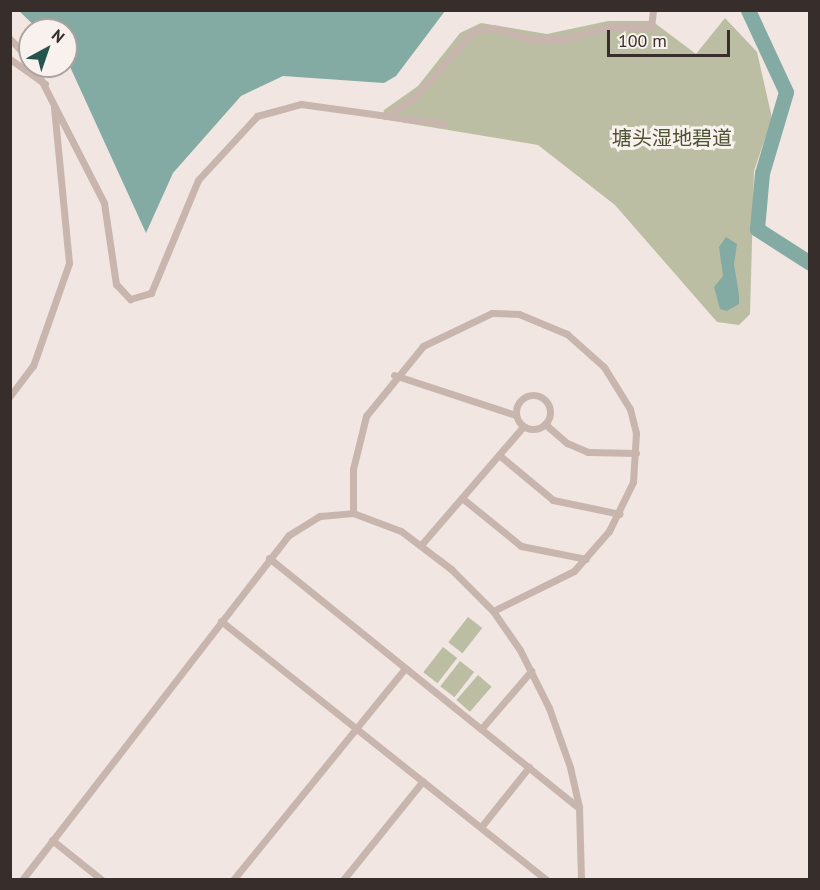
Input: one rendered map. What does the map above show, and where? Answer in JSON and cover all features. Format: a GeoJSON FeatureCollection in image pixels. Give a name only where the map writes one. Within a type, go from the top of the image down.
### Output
{"type":"FeatureCollection","features":[{"type":"Feature","properties":{"kind":"street"},"geometry":{"type":"LineString","coordinates":[[386,116],[414,98],[472,32],[493,28],[556,40],[609,27],[651,27],[653,10]]}},
{"type":"Feature","properties":{"kind":"street"},"geometry":{"type":"LineString","coordinates":[[10,59],[46,85]]}},
{"type":"Feature","properties":{"kind":"street"},"geometry":{"type":"LineString","coordinates":[[42,78],[104,203],[118,291],[138,300],[154,286],[198,180],[257,116],[302,104],[445,124]]}},
{"type":"Feature","properties":{"kind":"street"},"geometry":{"type":"LineString","coordinates":[[10,396],[33,366],[69,262],[54,101]]}},
{"type":"Feature","properties":{"kind":"street"},"geometry":{"type":"LineString","coordinates":[[353,513],[357,441],[373,404],[394,375],[423,346],[465,321],[498,313],[534,318],[580,344],[615,381],[634,421],[636,453],[633,482],[620,514],[586,559],[554,586],[493,611]]}},
{"type":"Feature","properties":{"kind":"street"},"geometry":{"type":"LineString","coordinates":[[394,375],[516,415],[523,427]]}},
{"type":"Feature","properties":{"kind":"street"},"geometry":{"type":"LineString","coordinates":[[516,415],[520,401],[540,397],[550,408],[545,424]]}},
{"type":"Feature","properties":{"kind":"street"},"geometry":{"type":"LineString","coordinates":[[421,545],[523,427],[545,424],[567,443],[588,452],[636,453]]}},
{"type":"Feature","properties":{"kind":"street"},"geometry":{"type":"LineString","coordinates":[[499,455],[553,500],[620,514]]}},
{"type":"Feature","properties":{"kind":"street"},"geometry":{"type":"LineString","coordinates":[[462,498],[520,546],[586,559]]}},
{"type":"Feature","properties":{"kind":"street"},"geometry":{"type":"LineString","coordinates":[[22,879],[269,558],[307,521],[353,513],[385,523],[421,545],[493,611],[531,671],[557,727],[579,807],[581,879]]}},
{"type":"Feature","properties":{"kind":"street"},"geometry":{"type":"LineString","coordinates":[[269,558],[579,807]]}},
{"type":"Feature","properties":{"kind":"street"},"geometry":{"type":"LineString","coordinates":[[221,621],[547,879]]}},
{"type":"Feature","properties":{"kind":"street"},"geometry":{"type":"LineString","coordinates":[[233,879],[405,668]]}},
{"type":"Feature","properties":{"kind":"street"},"geometry":{"type":"LineString","coordinates":[[481,729],[531,671]]}},
{"type":"Feature","properties":{"kind":"street"},"geometry":{"type":"LineString","coordinates":[[481,827],[529,767]]}},
{"type":"Feature","properties":{"kind":"street"},"geometry":{"type":"LineString","coordinates":[[343,879],[423,781]]}},
{"type":"Feature","properties":{"kind":"street"},"geometry":{"type":"LineString","coordinates":[[52,840],[102,879]]}},
{"type":"Feature","properties":{"kind":"green space","name":"塘头湿地碧道"},"geometry":{"type":"Polygon","coordinates":[[[725,18],[757,52],[772,118],[754,171],[750,314],[739,325],[717,322],[615,205],[538,145],[382,119],[384,110],[418,86],[460,33],[481,23],[547,34],[608,21],[652,21],[696,54],[725,18]]]}},
{"type":"Feature","properties":{"kind":"green space"},"geometry":{"type":"Polygon","coordinates":[[[468,617],[482,628],[462,653],[448,642],[468,617]]]}},
{"type":"Feature","properties":{"kind":"green space"},"geometry":{"type":"Polygon","coordinates":[[[443,647],[457,658],[437,683],[423,672],[443,647]]]}},
{"type":"Feature","properties":{"kind":"green space"},"geometry":{"type":"Polygon","coordinates":[[[460,661],[474,672],[454,697],[440,686],[460,661]]]}},
{"type":"Feature","properties":{"kind":"green space"},"geometry":{"type":"Polygon","coordinates":[[[478,675],[492,687],[470,712],[456,700],[478,675]]]}},
{"type":"Feature","properties":{"kind":"water"},"geometry":{"type":"Polygon","coordinates":[[[19,11],[445,11],[396,76],[384,83],[283,76],[241,96],[173,173],[146,233],[75,78],[78,78],[78,18],[26,18],[19,11]]]}},
{"type":"Feature","properties":{"kind":"water"},"geometry":{"type":"Polygon","coordinates":[[[726,237],[737,244],[734,264],[739,295],[739,304],[727,311],[720,309],[714,287],[723,276],[719,247],[726,237]]]}},
{"type":"Feature","properties":{"kind":"waterway"},"geometry":{"type":"LineString","coordinates":[[748,10],[786,92],[762,173],[757,229],[810,263]]}}]}
